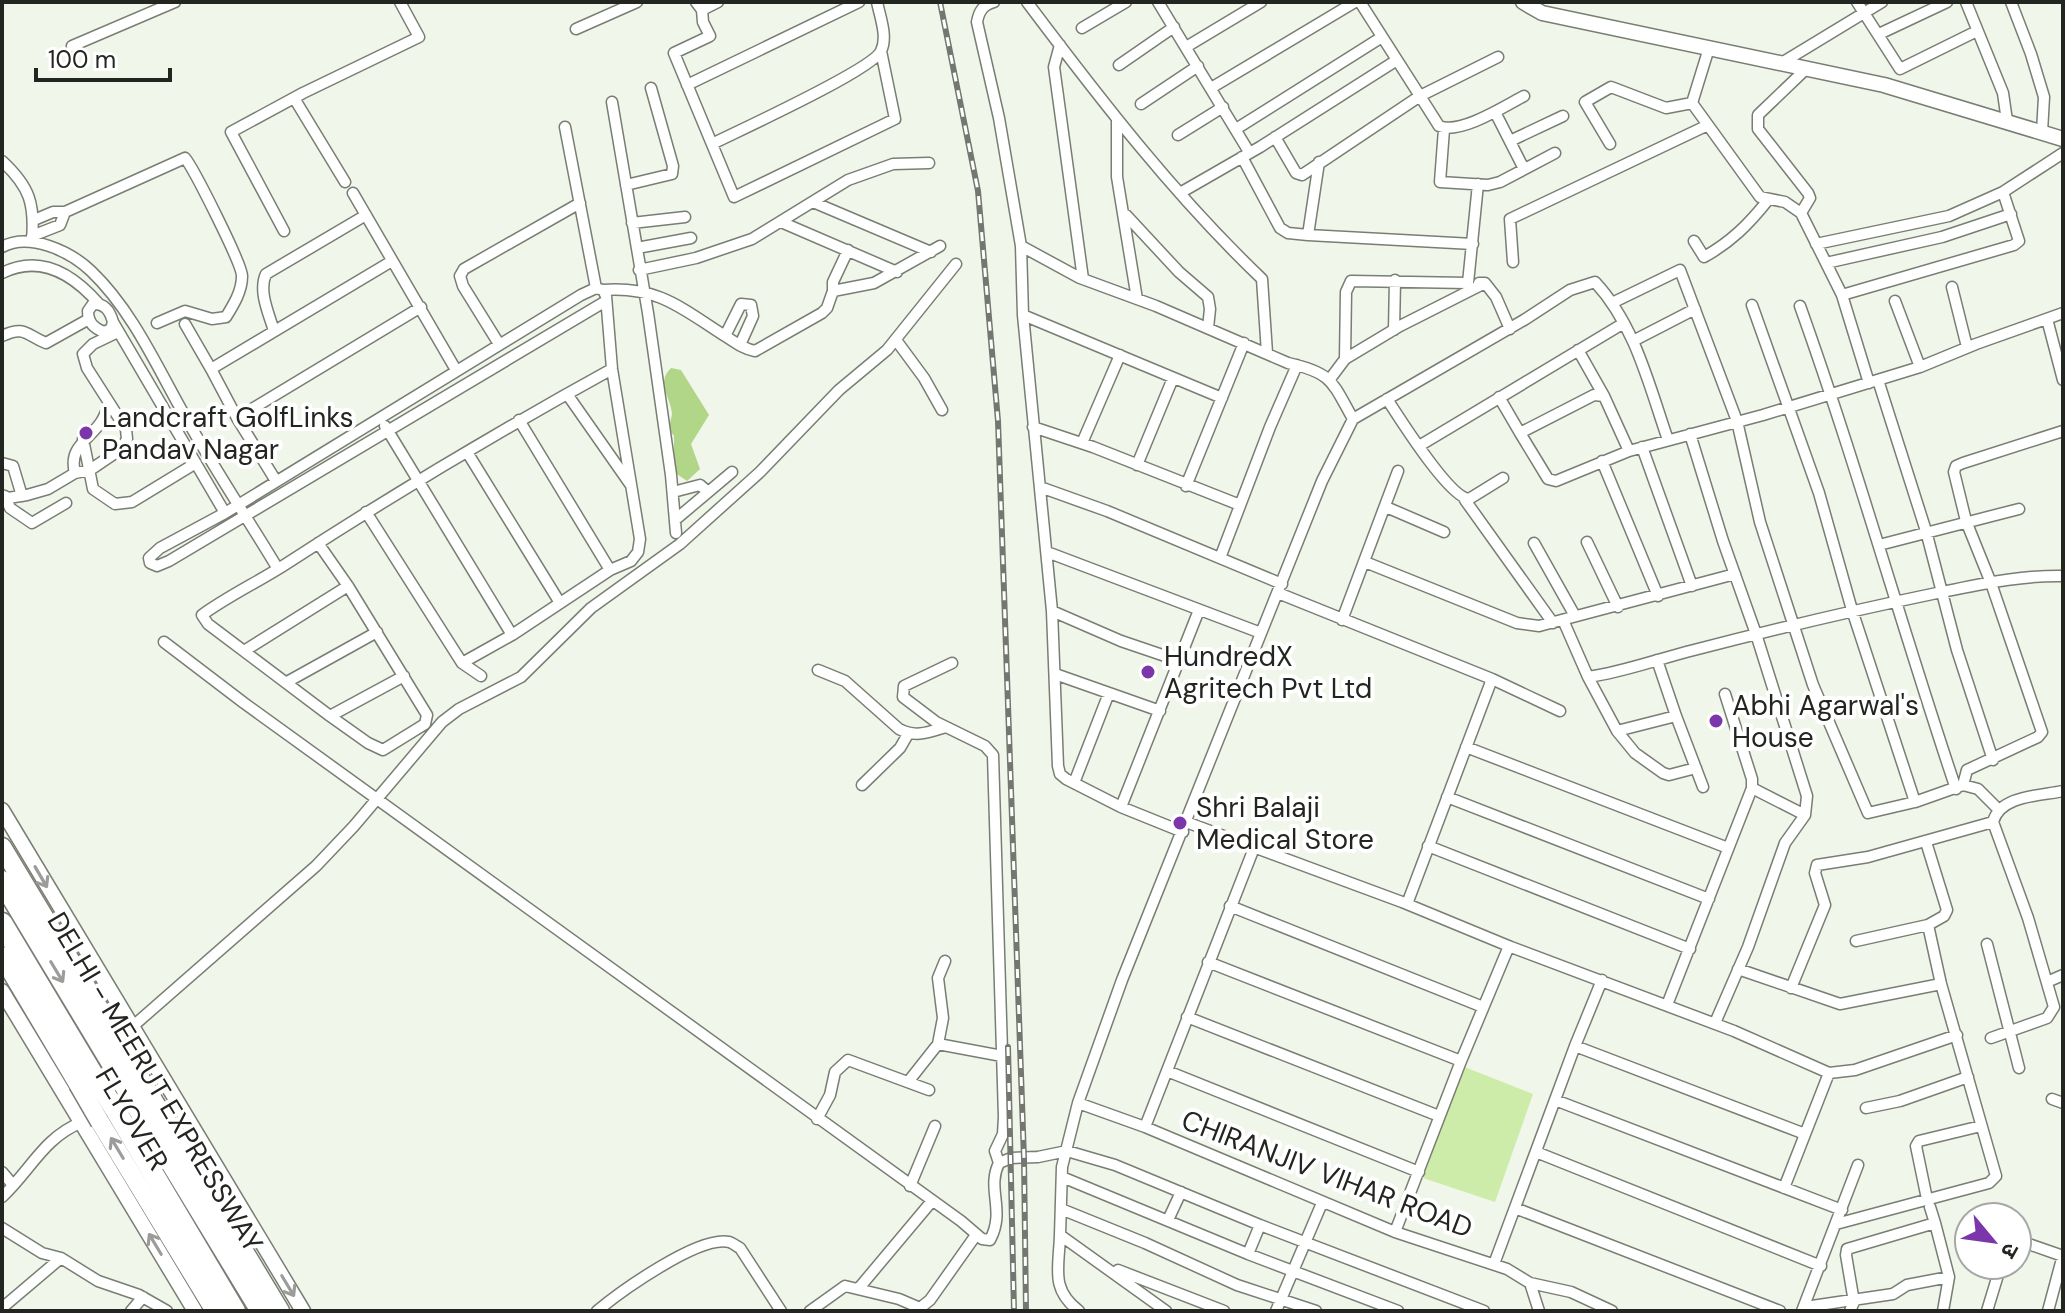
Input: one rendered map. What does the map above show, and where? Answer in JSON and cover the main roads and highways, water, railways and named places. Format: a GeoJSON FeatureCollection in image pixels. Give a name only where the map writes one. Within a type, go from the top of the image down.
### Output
{"type":"FeatureCollection","features":[{"type":"Feature","properties":{"kind":"highway","name":"FLYOVER"},"geometry":{"type":"LineString","coordinates":[[2,847],[280,1311]]}},
{"type":"Feature","properties":{"kind":"highway","name":"DELHI - MEERUT EXPRESSWAY"},"geometry":{"type":"LineString","coordinates":[[2,881],[108,1057],[124,1106],[235,1311]]}},
{"type":"Feature","properties":{"kind":"highway","name":"DELHI - MEERUT EXPRESSWAY"},"geometry":{"type":"LineString","coordinates":[[2,923],[92,1073],[124,1106],[261,1311]]}},
{"type":"Feature","properties":{"kind":"highway","name":"FLYOVER"},"geometry":{"type":"LineString","coordinates":[[2,956],[215,1311]]}},
{"type":"Feature","properties":{"kind":"railway"},"geometry":{"type":"LineString","coordinates":[[940,2],[978,191],[998,421],[1024,1159],[1026,1311]]}},
{"type":"Feature","properties":{"kind":"railway"},"geometry":{"type":"LineString","coordinates":[[1008,1047],[1014,1311]]}},
{"type":"Feature","properties":{"kind":"place","name":"Landcraft GolfLinks Pandav Nagar"},"geometry":{"type":"Point","coordinates":[86,433]}},
{"type":"Feature","properties":{"kind":"place","name":"HundredX Agritech Pvt Ltd"},"geometry":{"type":"Point","coordinates":[1148,672]}},
{"type":"Feature","properties":{"kind":"place","name":"Abhi Agarwal's House"},"geometry":{"type":"Point","coordinates":[1716,721]}},
{"type":"Feature","properties":{"kind":"place","name":"Shri Balaji Medical Store"},"geometry":{"type":"Point","coordinates":[1180,823]}}]}
